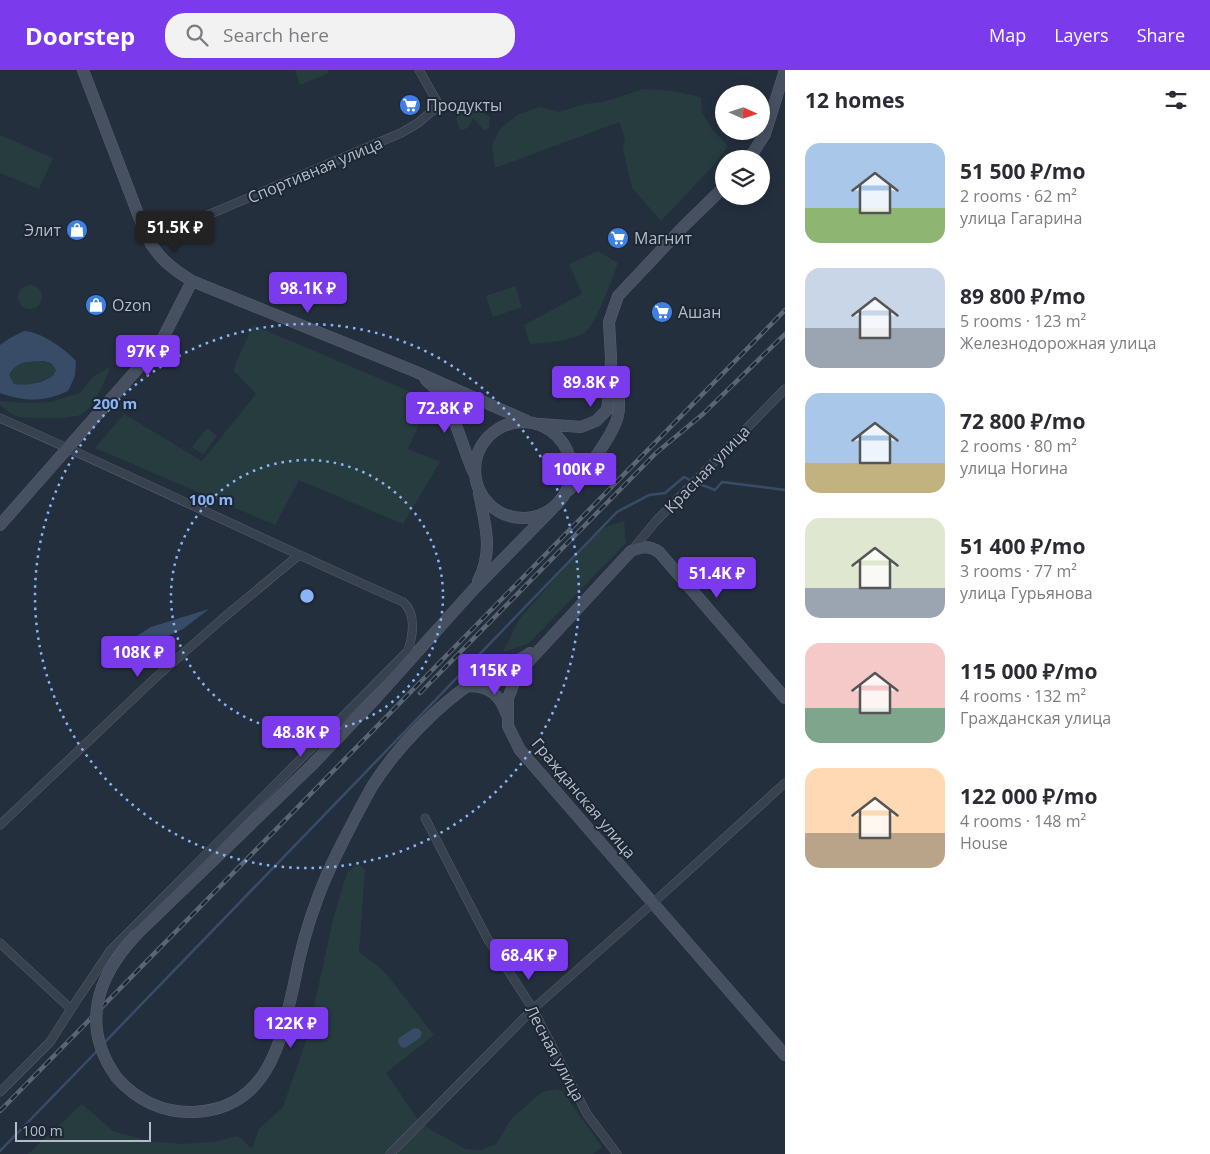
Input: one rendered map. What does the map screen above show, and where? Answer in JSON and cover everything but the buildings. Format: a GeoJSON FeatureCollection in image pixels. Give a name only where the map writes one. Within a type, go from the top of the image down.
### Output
{"type":"FeatureCollection","features":[{"type":"Feature","properties":{"kind":"street"},"geometry":{"type":"LineString","coordinates":[[83,70],[146,235],[153,249],[171,268],[192,281],[414,371],[526,422]]}},
{"type":"Feature","properties":{"kind":"street","name":"Спортивная улица"},"geometry":{"type":"LineString","coordinates":[[146,235],[190,223],[401,133],[439,105],[419,70]]}},
{"type":"Feature","properties":{"kind":"street"},"geometry":{"type":"LineString","coordinates":[[755,150],[765,134],[782,83],[784,70]]}},
{"type":"Feature","properties":{"kind":"street"},"geometry":{"type":"LineString","coordinates":[[475,475],[476,458],[488,436],[495,430],[510,423],[526,422],[581,427],[602,416],[607,410],[610,387],[609,322],[618,296],[715,196]]}},
{"type":"Feature","properties":{"kind":"street"},"geometry":{"type":"LineString","coordinates":[[0,525],[163,338],[192,281]]}},
{"type":"Feature","properties":{"kind":"street"},"geometry":{"type":"LineString","coordinates":[[544,643],[527,656],[483,676],[445,703],[405,744],[373,785],[329,868],[316,901],[294,982],[282,1036],[269,1066],[256,1084],[229,1103],[208,1110],[185,1112],[153,1105],[133,1094],[117,1078],[105,1059],[99,1044],[96,1027],[97,1004],[108,973],[126,946],[137,934],[312,765],[375,699],[473,590],[578,480],[606,441],[618,416],[618,389],[611,358]]}},
{"type":"Feature","properties":{"kind":"street"},"geometry":{"type":"LineString","coordinates":[[414,371],[429,383],[447,404],[453,416],[466,457],[475,475],[488,549],[484,567],[473,590]]}},
{"type":"Feature","properties":{"kind":"street","name":"Красная улица"},"geometry":{"type":"LineString","coordinates":[[631,552],[656,521],[785,389]]}},
{"type":"Feature","properties":{"kind":"street"},"geometry":{"type":"LineString","coordinates":[[0,418],[68,447],[299,556],[403,602],[412,613],[413,625],[412,640],[408,651],[110,951],[50,1042],[0,1092]]}},
{"type":"Feature","properties":{"kind":"street"},"geometry":{"type":"LineString","coordinates":[[540,424],[557,435],[570,456],[572,473],[563,497]]}},
{"type":"Feature","properties":{"kind":"street"},"geometry":{"type":"LineString","coordinates":[[479,490],[490,505],[512,517],[536,516],[552,509]]}},
{"type":"Feature","properties":{"kind":"street"},"geometry":{"type":"LineString","coordinates":[[631,552],[648,547],[659,552],[785,698]]}},
{"type":"Feature","properties":{"kind":"street","name":"Гражданская улица"},"geometry":{"type":"LineString","coordinates":[[631,552],[518,673],[508,698],[508,726],[520,750],[785,1054]]}},
{"type":"Feature","properties":{"kind":"street"},"geometry":{"type":"LineString","coordinates":[[0,826],[154,679],[222,619],[299,556]]}},
{"type":"Feature","properties":{"kind":"street"},"geometry":{"type":"LineString","coordinates":[[469,686],[485,688],[499,697],[503,703],[508,721]]}},
{"type":"Feature","properties":{"kind":"street"},"geometry":{"type":"LineString","coordinates":[[390,1154],[533,1009],[654,903],[785,783]]}},
{"type":"Feature","properties":{"kind":"street","name":"Лесная улица"},"geometry":{"type":"LineString","coordinates":[[425,818],[487,938],[533,1009],[588,1114],[617,1154]]}},
{"type":"Feature","properties":{"kind":"street"},"geometry":{"type":"LineString","coordinates":[[0,943],[71,1009]]}},
{"type":"Feature","properties":{"kind":"green space"},"geometry":{"type":"Polygon","coordinates":[[[295,70],[328,70],[329,73],[300,85],[295,70]]]}},
{"type":"Feature","properties":{"kind":"green space"},"geometry":{"type":"Polygon","coordinates":[[[644,89],[673,91],[701,97],[702,113],[715,132],[715,140],[722,140],[728,146],[725,150],[715,150],[715,163],[713,166],[661,221],[632,188],[623,148],[625,139],[619,122],[495,168],[492,145],[500,129],[517,115],[539,107],[559,112],[585,104],[603,102],[644,89]]]}},
{"type":"Feature","properties":{"kind":"green space"},"geometry":{"type":"Polygon","coordinates":[[[466,109],[479,110],[490,117],[489,128],[484,130],[473,118],[468,128],[460,130],[456,118],[466,109]]]}},
{"type":"Feature","properties":{"kind":"green space"},"geometry":{"type":"Polygon","coordinates":[[[0,135],[53,158],[39,189],[0,173],[0,135]]]}},
{"type":"Feature","properties":{"kind":"green space"},"geometry":{"type":"Polygon","coordinates":[[[598,251],[618,263],[603,301],[588,329],[584,333],[571,338],[530,344],[524,325],[582,294],[569,264],[598,251]]]}},
{"type":"Feature","properties":{"kind":"green space"},"geometry":{"type":"Polygon","coordinates":[[[30,285],[38,289],[42,297],[38,305],[30,309],[22,305],[18,297],[22,289],[30,285]]]}},
{"type":"Feature","properties":{"kind":"green space"},"geometry":{"type":"Polygon","coordinates":[[[515,286],[522,307],[493,317],[486,296],[515,286]]]}},
{"type":"Feature","properties":{"kind":"green space"},"geometry":{"type":"Polygon","coordinates":[[[253,325],[430,400],[408,449],[440,462],[403,524],[299,480],[275,525],[95,448],[124,414],[202,461],[256,394],[233,370],[253,325]]]}},
{"type":"Feature","properties":{"kind":"green space"},"geometry":{"type":"Polygon","coordinates":[[[43,361],[51,363],[56,370],[53,376],[34,383],[14,384],[9,375],[15,367],[27,362],[43,361]]]}},
{"type":"Feature","properties":{"kind":"green space"},"geometry":{"type":"Polygon","coordinates":[[[110,367],[96,398],[84,413],[79,415],[51,418],[22,417],[14,415],[0,405],[0,401],[50,402],[80,393],[94,376],[110,367]]]}},
{"type":"Feature","properties":{"kind":"green space"},"geometry":{"type":"Polygon","coordinates":[[[207,428],[217,436],[203,455],[192,447],[207,428]]]}},
{"type":"Feature","properties":{"kind":"green space"},"geometry":{"type":"Polygon","coordinates":[[[624,521],[626,543],[528,644],[503,652],[520,618],[599,529],[624,521]]]}},
{"type":"Feature","properties":{"kind":"green space"},"geometry":{"type":"Polygon","coordinates":[[[173,639],[180,647],[154,668],[147,660],[173,639]]]}},
{"type":"Feature","properties":{"kind":"green space"},"geometry":{"type":"Polygon","coordinates":[[[359,865],[365,870],[359,952],[384,971],[434,1035],[386,1073],[419,1121],[431,1130],[466,1149],[481,1150],[496,1144],[512,1118],[542,1092],[557,1089],[563,1092],[602,1147],[593,1154],[28,1154],[82,1104],[113,1131],[148,1141],[181,1144],[213,1142],[238,1136],[252,1149],[259,1129],[283,1107],[308,1035],[333,919],[347,873],[359,865]]]}},
{"type":"Feature","properties":{"kind":"water"},"geometry":{"type":"Polygon","coordinates":[[[24,331],[38,334],[59,346],[71,356],[76,361],[75,376],[68,391],[59,395],[34,400],[0,393],[0,345],[24,331]],[[43,361],[19,364],[9,375],[14,384],[24,385],[39,382],[53,376],[56,370],[51,363],[43,361]]]}},
{"type":"Feature","properties":{"kind":"water"},"geometry":{"type":"Polygon","coordinates":[[[209,609],[183,629],[170,635],[154,647],[139,648],[132,639],[151,627],[209,609]]]}},
{"type":"Feature","properties":{"kind":"water"},"geometry":{"type":"Polygon","coordinates":[[[414,1028],[419,1029],[422,1033],[420,1038],[405,1048],[401,1047],[398,1042],[399,1038],[414,1028]]]}},
{"type":"Feature","properties":{"kind":"waterway"},"geometry":{"type":"LineString","coordinates":[[104,1043],[617,512],[649,495],[665,493],[684,477],[692,481]]}},
{"type":"Feature","properties":{"kind":"waterway"},"geometry":{"type":"LineString","coordinates":[[697,483],[715,490],[722,482],[785,490]]}},
{"type":"Feature","properties":{"kind":"waterway"},"geometry":{"type":"LineString","coordinates":[[0,1151],[99,1049]]}},
{"type":"Feature","properties":{"kind":"railway"},"geometry":{"type":"LineString","coordinates":[[0,1111],[785,310]]}},
{"type":"Feature","properties":{"kind":"railway"},"geometry":{"type":"LineString","coordinates":[[420,693],[656,453],[703,414],[785,334]]}},
{"type":"Feature","properties":{"kind":"place","name":"Продукты"},"geometry":{"type":"Point","coordinates":[410,105]}},
{"type":"Feature","properties":{"kind":"place","name":"Элит"},"geometry":{"type":"Point","coordinates":[77,230]}},
{"type":"Feature","properties":{"kind":"place","name":"Магнит"},"geometry":{"type":"Point","coordinates":[618,238]}},
{"type":"Feature","properties":{"kind":"place","name":"Ozon"},"geometry":{"type":"Point","coordinates":[96,305]}},
{"type":"Feature","properties":{"kind":"place","name":"Ашан"},"geometry":{"type":"Point","coordinates":[662,312]}}]}
